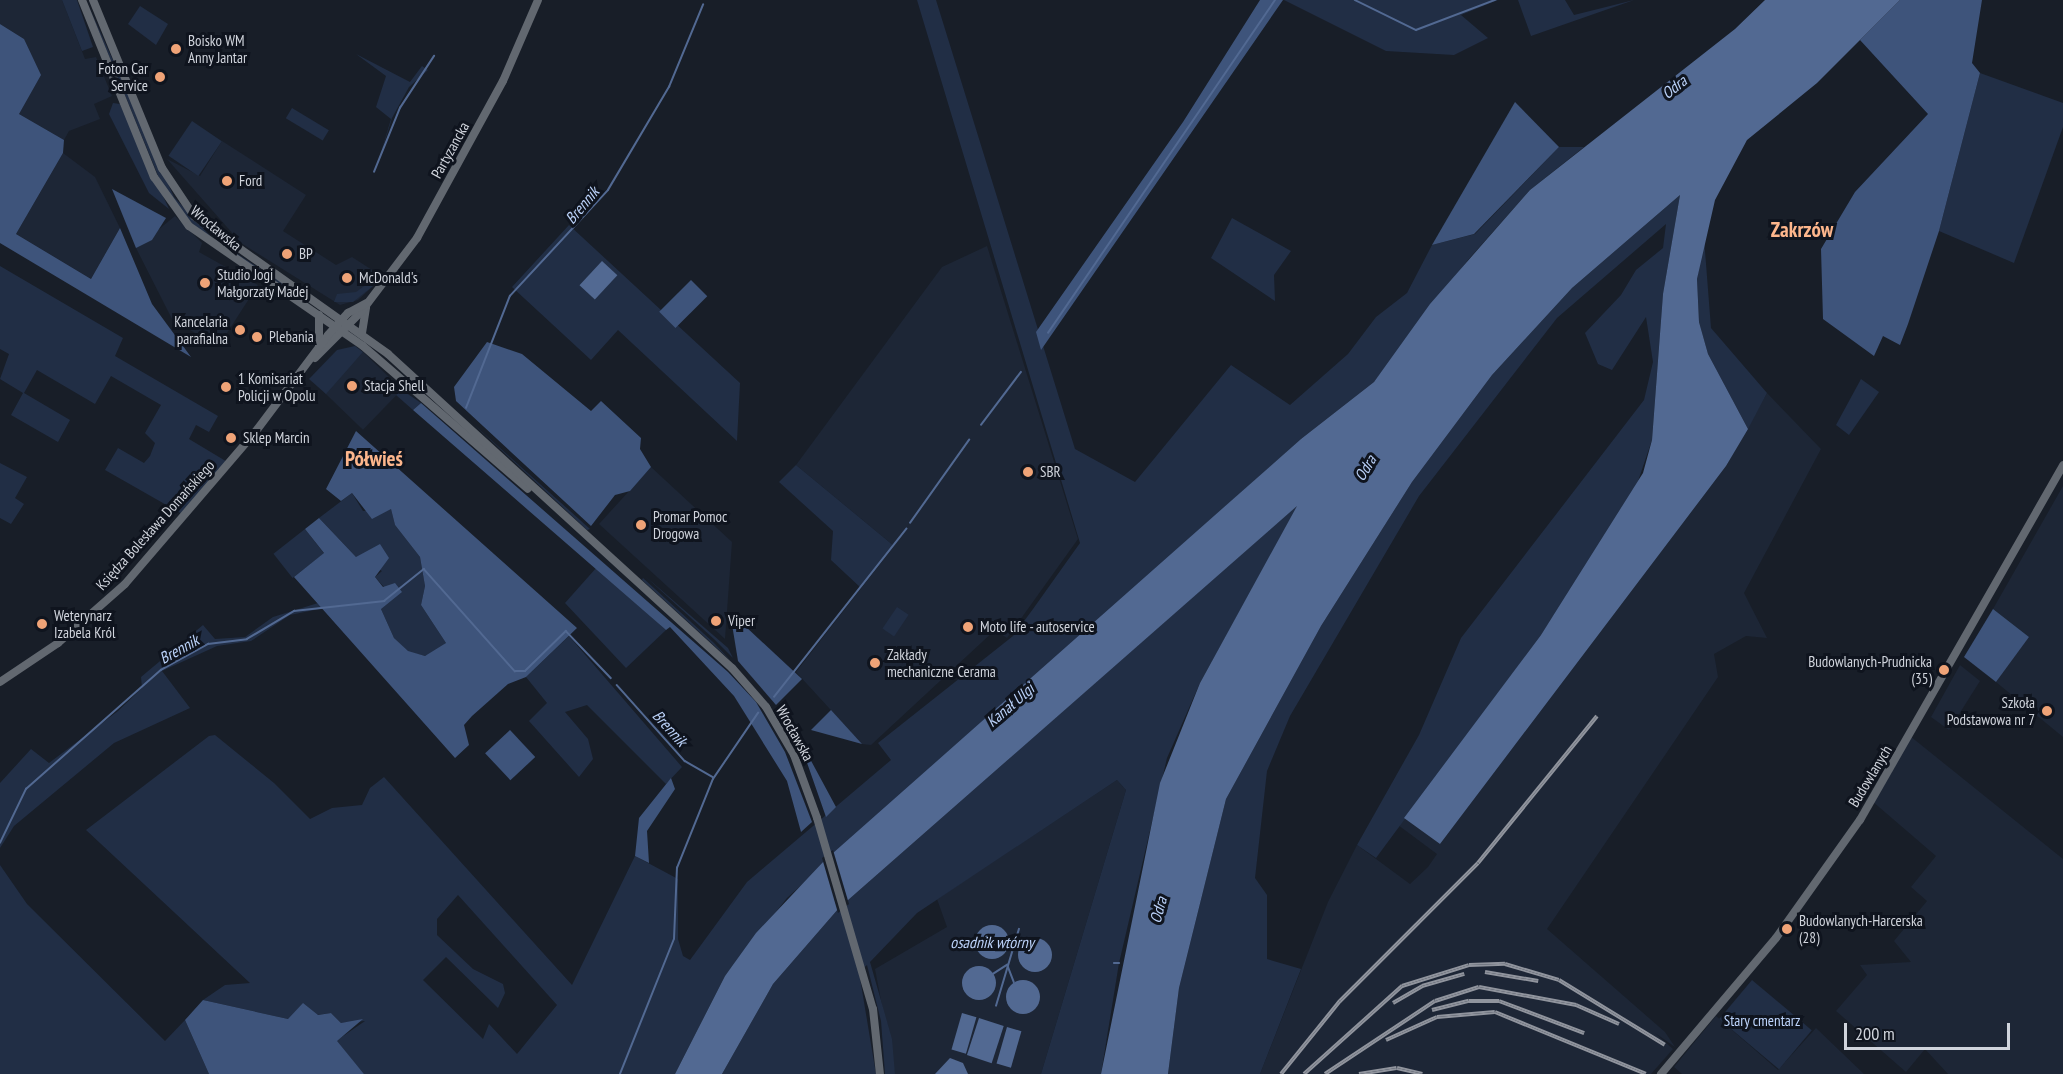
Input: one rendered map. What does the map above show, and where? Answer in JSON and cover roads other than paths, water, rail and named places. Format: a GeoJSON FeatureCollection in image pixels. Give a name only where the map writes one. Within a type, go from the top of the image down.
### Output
{"type":"FeatureCollection","features":[{"type":"Feature","properties":{"kind":"main road","name":"Wrocławska"},"geometry":{"type":"LineString","coordinates":[[82,0],[154,177],[177,213],[221,253],[340,329],[537,492]]}},
{"type":"Feature","properties":{"kind":"main road","name":"Wrocławska"},"geometry":{"type":"LineString","coordinates":[[93,0],[153,148],[182,201],[224,242],[362,333],[751,688],[790,747],[819,825],[878,1033],[880,1074]]}},
{"type":"Feature","properties":{"kind":"main road","name":"Partyzancka"},"geometry":{"type":"LineString","coordinates":[[340,329],[367,303],[426,223],[511,66],[538,0]]}},
{"type":"Feature","properties":{"kind":"main road"},"geometry":{"type":"LineString","coordinates":[[362,333],[367,303]]}},
{"type":"Feature","properties":{"kind":"main road"},"geometry":{"type":"LineString","coordinates":[[319,315],[319,346]]}},
{"type":"Feature","properties":{"kind":"main road","name":"Księdza Bolesława Domańskiego"},"geometry":{"type":"LineString","coordinates":[[308,363],[319,346],[340,329]]}},
{"type":"Feature","properties":{"kind":"main road","name":"Księdza Bolesława Domańskiego"},"geometry":{"type":"LineString","coordinates":[[0,682],[58,643],[125,584],[308,363],[340,329]]}},
{"type":"Feature","properties":{"kind":"main road","name":"Budowlanych"},"geometry":{"type":"LineString","coordinates":[[1661,1074],[1776,938],[1860,820],[2063,465]]}},
{"type":"Feature","properties":{"kind":"water"},"geometry":{"type":"Polygon","coordinates":[[[1765,0],[1900,0],[1817,83],[1747,140],[1715,200],[1697,279],[1699,322],[1708,354],[1748,429],[1726,466],[1440,844],[1404,818],[1541,635],[1643,473],[1652,440],[1663,294],[1680,195],[1572,288],[1492,375],[1412,482],[1321,626],[1226,799],[1179,988],[1168,1074],[1101,1074],[1160,783],[1200,683],[1297,506],[839,908],[773,984],[722,1074],[675,1074],[725,976],[756,933],[824,861],[1301,439],[1374,382],[1430,304],[1530,190],[1735,29],[1765,0]]]}},
{"type":"Feature","properties":{"kind":"water"},"geometry":{"type":"Polygon","coordinates":[[[602,261],[617,275],[595,299],[579,285],[602,261]]]}},
{"type":"Feature","properties":{"kind":"water","name":"osadnik wtórny"},"geometry":{"type":"Polygon","coordinates":[[[992,925],[1004,930],[1009,942],[1004,954],[992,959],[980,954],[975,942],[980,930],[992,925]]]}},
{"type":"Feature","properties":{"kind":"water","name":"osadnik wtórny"},"geometry":{"type":"Polygon","coordinates":[[[1035,938],[1047,943],[1052,955],[1047,967],[1035,972],[1023,967],[1018,955],[1023,943],[1035,938]]]}},
{"type":"Feature","properties":{"kind":"water","name":"osadnik wtórny"},"geometry":{"type":"Polygon","coordinates":[[[979,966],[991,971],[996,983],[991,995],[979,1000],[967,995],[962,983],[967,971],[979,966]]]}},
{"type":"Feature","properties":{"kind":"water","name":"osadnik wtórny"},"geometry":{"type":"Polygon","coordinates":[[[1023,980],[1035,985],[1040,997],[1035,1009],[1023,1014],[1011,1009],[1006,997],[1011,985],[1023,980]]]}},
{"type":"Feature","properties":{"kind":"water"},"geometry":{"type":"Polygon","coordinates":[[[962,1013],[976,1017],[966,1054],[952,1050],[962,1013]]]}},
{"type":"Feature","properties":{"kind":"water"},"geometry":{"type":"Polygon","coordinates":[[[979,1018],[1004,1026],[992,1063],[967,1055],[979,1018]]]}},
{"type":"Feature","properties":{"kind":"water"},"geometry":{"type":"Polygon","coordinates":[[[1007,1027],[1021,1031],[1011,1068],[997,1064],[1007,1027]]]}},
{"type":"Feature","properties":{"kind":"water"},"geometry":{"type":"Polygon","coordinates":[[[950,1058],[963,1063],[968,1074],[935,1074],[950,1058]]]}},
{"type":"Feature","properties":{"kind":"waterway"},"geometry":{"type":"LineString","coordinates":[[1048,333],[1275,0]]}},
{"type":"Feature","properties":{"kind":"waterway"},"geometry":{"type":"LineString","coordinates":[[1355,0],[1416,30],[1495,0]]}},
{"type":"Feature","properties":{"kind":"waterway","name":"Brennik"},"geometry":{"type":"LineString","coordinates":[[466,408],[510,296],[608,190],[669,87],[703,5]]}},
{"type":"Feature","properties":{"kind":"waterway"},"geometry":{"type":"LineString","coordinates":[[374,172],[400,108],[434,56]]}},
{"type":"Feature","properties":{"kind":"waterway"},"geometry":{"type":"LineString","coordinates":[[981,425],[1021,372]]}},
{"type":"Feature","properties":{"kind":"waterway"},"geometry":{"type":"LineString","coordinates":[[910,523],[969,440]]}},
{"type":"Feature","properties":{"kind":"waterway"},"geometry":{"type":"LineString","coordinates":[[774,697],[906,529]]}},
{"type":"Feature","properties":{"kind":"waterway","name":"Brennik"},"geometry":{"type":"LineString","coordinates":[[0,843],[26,789],[161,670],[208,644],[247,639],[294,611],[384,601],[424,569],[515,671],[525,671],[566,631],[611,678]]}},
{"type":"Feature","properties":{"kind":"waterway","name":"Brennik"},"geometry":{"type":"LineString","coordinates":[[617,685],[685,761],[713,777]]}},
{"type":"Feature","properties":{"kind":"waterway"},"geometry":{"type":"LineString","coordinates":[[620,1074],[674,939],[677,868],[713,779],[758,713]]}},
{"type":"Feature","properties":{"kind":"waterway"},"geometry":{"type":"LineString","coordinates":[[996,1006],[1019,929]]}},
{"type":"Feature","properties":{"kind":"waterway"},"geometry":{"type":"LineString","coordinates":[[1008,939],[1017,936],[1023,943]]}},
{"type":"Feature","properties":{"kind":"waterway"},"geometry":{"type":"LineString","coordinates":[[1114,963],[1119,963]]}},
{"type":"Feature","properties":{"kind":"waterway"},"geometry":{"type":"LineString","coordinates":[[993,974],[1007,965]]}},
{"type":"Feature","properties":{"kind":"waterway"},"geometry":{"type":"LineString","coordinates":[[1008,966],[1014,982]]}},
{"type":"Feature","properties":{"kind":"railway"},"geometry":{"type":"LineString","coordinates":[[1281,1074],[1340,1001],[1478,863],[1597,716]]}},
{"type":"Feature","properties":{"kind":"railway"},"geometry":{"type":"LineString","coordinates":[[1304,1074],[1402,986],[1469,965],[1505,964],[1559,980],[1665,1045]]}},
{"type":"Feature","properties":{"kind":"railway"},"geometry":{"type":"LineString","coordinates":[[1485,972],[1538,981]]}},
{"type":"Feature","properties":{"kind":"railway"},"geometry":{"type":"LineString","coordinates":[[1393,1003],[1422,986],[1464,974]]}},
{"type":"Feature","properties":{"kind":"railway"},"geometry":{"type":"LineString","coordinates":[[1325,1074],[1435,1001],[1479,987],[1576,1005],[1619,1024]]}},
{"type":"Feature","properties":{"kind":"railway"},"geometry":{"type":"LineString","coordinates":[[1432,1010],[1469,1001],[1499,1001],[1584,1033]]}},
{"type":"Feature","properties":{"kind":"railway"},"geometry":{"type":"LineString","coordinates":[[1386,1040],[1437,1017],[1495,1012],[1646,1074]]}},
{"type":"Feature","properties":{"kind":"railway"},"geometry":{"type":"LineString","coordinates":[[1359,1074],[1397,1068],[1422,1074]]}},
{"type":"Feature","properties":{"kind":"place","name":"Boisko WM Anny Jantar"},"geometry":{"type":"Point","coordinates":[176,49]}},
{"type":"Feature","properties":{"kind":"place","name":"Foton Car Service"},"geometry":{"type":"Point","coordinates":[160,77]}},
{"type":"Feature","properties":{"kind":"place","name":"Ford"},"geometry":{"type":"Point","coordinates":[227,181]}},
{"type":"Feature","properties":{"kind":"place","name":"BP"},"geometry":{"type":"Point","coordinates":[287,254]}},
{"type":"Feature","properties":{"kind":"place","name":"McDonald's"},"geometry":{"type":"Point","coordinates":[347,278]}},
{"type":"Feature","properties":{"kind":"place","name":"Studio Jogi Małgorzaty Madej"},"geometry":{"type":"Point","coordinates":[205,283]}},
{"type":"Feature","properties":{"kind":"place","name":"Kancelaria parafialna"},"geometry":{"type":"Point","coordinates":[240,330]}},
{"type":"Feature","properties":{"kind":"place","name":"Plebania"},"geometry":{"type":"Point","coordinates":[257,337]}},
{"type":"Feature","properties":{"kind":"place","name":"Stacja Shell"},"geometry":{"type":"Point","coordinates":[352,386]}},
{"type":"Feature","properties":{"kind":"place","name":"1 Komisariat Policji w Opolu"},"geometry":{"type":"Point","coordinates":[226,387]}},
{"type":"Feature","properties":{"kind":"place","name":"Sklep Marcin"},"geometry":{"type":"Point","coordinates":[231,438]}},
{"type":"Feature","properties":{"kind":"place","name":"SBR"},"geometry":{"type":"Point","coordinates":[1028,472]}},
{"type":"Feature","properties":{"kind":"place","name":"Promar Pomoc Drogowa"},"geometry":{"type":"Point","coordinates":[641,525]}},
{"type":"Feature","properties":{"kind":"place","name":"Viper"},"geometry":{"type":"Point","coordinates":[716,621]}},
{"type":"Feature","properties":{"kind":"place","name":"Weterynarz Izabela Król"},"geometry":{"type":"Point","coordinates":[42,624]}},
{"type":"Feature","properties":{"kind":"place","name":"Moto life - autoservice"},"geometry":{"type":"Point","coordinates":[968,627]}},
{"type":"Feature","properties":{"kind":"place","name":"Zakłady mechaniczne Cerama"},"geometry":{"type":"Point","coordinates":[875,663]}},
{"type":"Feature","properties":{"kind":"place","name":"Budowlanych-Prudnicka (35)"},"geometry":{"type":"Point","coordinates":[1944,670]}},
{"type":"Feature","properties":{"kind":"place","name":"Szkoła Podstawowa nr 7"},"geometry":{"type":"Point","coordinates":[2047,711]}},
{"type":"Feature","properties":{"kind":"place","name":"Budowlanych-Harcerska (28)"},"geometry":{"type":"Point","coordinates":[1787,929]}},
{"type":"Feature","properties":{"kind":"district","name":"Zakrzów"},"geometry":{"type":"Point","coordinates":[1802,230]}},
{"type":"Feature","properties":{"kind":"district","name":"Półwieś"},"geometry":{"type":"Point","coordinates":[374,459]}},
{"type":"Feature","properties":{"kind":"water label","name":"Odra"},"geometry":{"type":"Point","coordinates":[1674,87]}},
{"type":"Feature","properties":{"kind":"water label","name":"Odra"},"geometry":{"type":"Point","coordinates":[1365,468]}},
{"type":"Feature","properties":{"kind":"water label","name":"Kanał Ulgi"},"geometry":{"type":"Point","coordinates":[1010,705]}},
{"type":"Feature","properties":{"kind":"water label","name":"Odra"},"geometry":{"type":"Point","coordinates":[1158,910]}},
{"type":"Feature","properties":{"kind":"park label","name":"Stary cmentarz"},"geometry":{"type":"Point","coordinates":[1762,1021]}}]}
